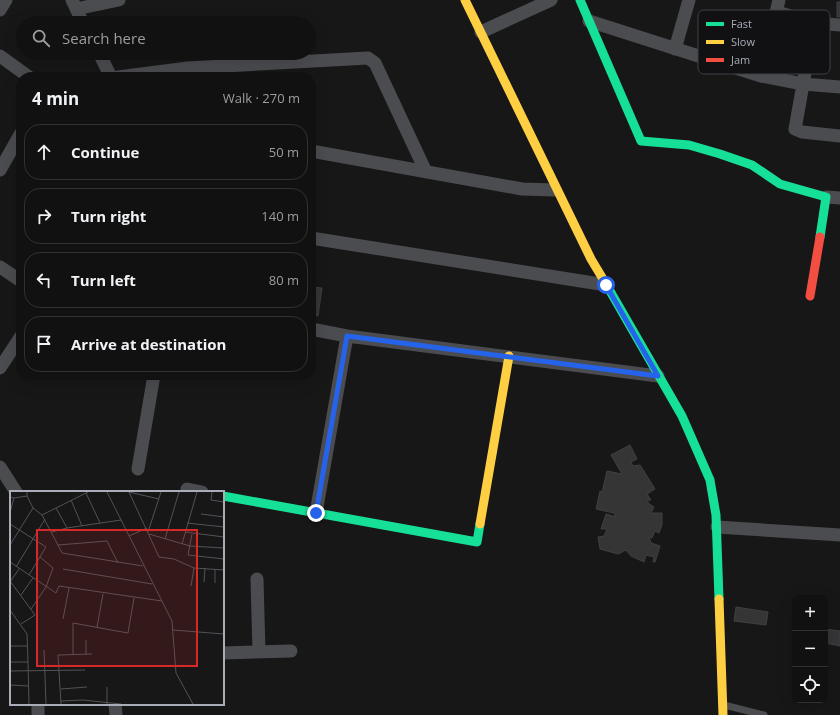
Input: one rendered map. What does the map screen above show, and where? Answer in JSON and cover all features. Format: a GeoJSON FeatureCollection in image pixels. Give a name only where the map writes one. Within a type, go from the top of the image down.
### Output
{"type":"FeatureCollection","features":[{"type":"Feature","properties":{"kind":"street"},"geometry":{"type":"LineString","coordinates":[[0,10],[6,0]]}},
{"type":"Feature","properties":{"kind":"street"},"geometry":{"type":"LineString","coordinates":[[80,16],[74,4],[119,0]]}},
{"type":"Feature","properties":{"kind":"street"},"geometry":{"type":"LineString","coordinates":[[465,0],[556,190],[606,285],[682,416],[710,480],[717,527],[723,715]]}},
{"type":"Feature","properties":{"kind":"street"},"geometry":{"type":"LineString","coordinates":[[481,32],[551,0]]}},
{"type":"Feature","properties":{"kind":"street"},"geometry":{"type":"LineString","coordinates":[[674,49],[689,0]]}},
{"type":"Feature","properties":{"kind":"street"},"geometry":{"type":"LineString","coordinates":[[586,8],[674,49],[698,56]]}},
{"type":"Feature","properties":{"kind":"street"},"geometry":{"type":"LineString","coordinates":[[586,8],[641,141],[690,145],[752,165],[780,184],[826,197],[840,198]]}},
{"type":"Feature","properties":{"kind":"street"},"geometry":{"type":"LineString","coordinates":[[830,24],[840,25]]}},
{"type":"Feature","properties":{"kind":"street"},"geometry":{"type":"LineString","coordinates":[[0,56],[22,72]]}},
{"type":"Feature","properties":{"kind":"street"},"geometry":{"type":"LineString","coordinates":[[157,72],[188,68],[368,58],[375,63],[426,172]]}},
{"type":"Feature","properties":{"kind":"street"},"geometry":{"type":"LineString","coordinates":[[102,60],[108,72]]}},
{"type":"Feature","properties":{"kind":"street"},"geometry":{"type":"LineString","coordinates":[[755,74],[803,84],[840,87]]}},
{"type":"Feature","properties":{"kind":"street"},"geometry":{"type":"LineString","coordinates":[[805,74],[795,130],[840,136]]}},
{"type":"Feature","properties":{"kind":"street"},"geometry":{"type":"LineString","coordinates":[[0,170],[16,145]]}},
{"type":"Feature","properties":{"kind":"street"},"geometry":{"type":"LineString","coordinates":[[316,152],[522,189],[556,190]]}},
{"type":"Feature","properties":{"kind":"street"},"geometry":{"type":"LineString","coordinates":[[810,296],[826,197]]}},
{"type":"Feature","properties":{"kind":"street"},"geometry":{"type":"LineString","coordinates":[[316,239],[606,285]]}},
{"type":"Feature","properties":{"kind":"street"},"geometry":{"type":"LineString","coordinates":[[0,267],[16,278]]}},
{"type":"Feature","properties":{"kind":"street"},"geometry":{"type":"LineString","coordinates":[[316,330],[347,336],[658,376]]}},
{"type":"Feature","properties":{"kind":"street"},"geometry":{"type":"LineString","coordinates":[[316,513],[347,336]]}},
{"type":"Feature","properties":{"kind":"street"},"geometry":{"type":"LineString","coordinates":[[0,368],[16,344]]}},
{"type":"Feature","properties":{"kind":"street"},"geometry":{"type":"LineString","coordinates":[[224,496],[477,542],[509,356]]}},
{"type":"Feature","properties":{"kind":"street"},"geometry":{"type":"LineString","coordinates":[[138,470],[153,380]]}},
{"type":"Feature","properties":{"kind":"street"},"geometry":{"type":"LineString","coordinates":[[0,467],[15,491]]}},
{"type":"Feature","properties":{"kind":"street"},"geometry":{"type":"LineString","coordinates":[[187,491],[187,489],[197,491]]}},
{"type":"Feature","properties":{"kind":"street"},"geometry":{"type":"LineString","coordinates":[[717,527],[840,535]]}},
{"type":"Feature","properties":{"kind":"street"},"geometry":{"type":"LineString","coordinates":[[257,579],[259,652]]}},
{"type":"Feature","properties":{"kind":"street"},"geometry":{"type":"LineString","coordinates":[[224,653],[291,651]]}},
{"type":"Feature","properties":{"kind":"street"},"geometry":{"type":"LineString","coordinates":[[115,705],[116,715]]}},
{"type":"Feature","properties":{"kind":"lane"},"geometry":{"type":"LineString","coordinates":[[722,705],[764,715]]}},
{"type":"Feature","properties":{"kind":"building"},"geometry":{"type":"Polygon","coordinates":[[[837,2],[840,2],[840,17],[837,17],[837,2]]]}},
{"type":"Feature","properties":{"kind":"building"},"geometry":{"type":"Polygon","coordinates":[[[316,287],[322,288],[318,316],[316,316],[316,287]]]}},
{"type":"Feature","properties":{"kind":"building"},"geometry":{"type":"Polygon","coordinates":[[[630,445],[637,459],[631,462],[633,466],[640,465],[655,489],[647,494],[651,500],[648,500],[648,503],[654,507],[651,513],[662,513],[662,525],[659,533],[655,531],[652,538],[649,537],[651,543],[660,546],[655,562],[653,562],[654,557],[646,555],[644,562],[631,556],[626,550],[618,554],[600,549],[598,537],[604,536],[607,529],[601,529],[606,514],[616,517],[614,513],[596,509],[600,491],[602,492],[607,471],[622,474],[611,455],[630,445]]]}},
{"type":"Feature","properties":{"kind":"building"},"geometry":{"type":"Polygon","coordinates":[[[736,607],[768,612],[766,625],[734,621],[736,607]]]}},
{"type":"Feature","properties":{"kind":"building"},"geometry":{"type":"Polygon","coordinates":[[[828,629],[840,631],[840,646],[828,644],[828,629]]]}},
{"type":"Feature","properties":{"kind":"traffic: fast"},"geometry":{"type":"LineString","coordinates":[[580,0],[641,141],[689,145],[720,154],[752,165],[780,184],[826,197],[820,237]]}},
{"type":"Feature","properties":{"kind":"traffic: fast"},"geometry":{"type":"LineString","coordinates":[[606,284],[682,416],[710,480],[716,515],[719,599]]}},
{"type":"Feature","properties":{"kind":"traffic: fast"},"geometry":{"type":"LineString","coordinates":[[224,496],[477,542],[480,524]]}},
{"type":"Feature","properties":{"kind":"traffic: slow"},"geometry":{"type":"LineString","coordinates":[[465,0],[591,259],[606,284]]}},
{"type":"Feature","properties":{"kind":"traffic: slow"},"geometry":{"type":"LineString","coordinates":[[480,524],[509,356]]}},
{"type":"Feature","properties":{"kind":"traffic: slow"},"geometry":{"type":"LineString","coordinates":[[719,599],[723,715]]}},
{"type":"Feature","properties":{"kind":"traffic: jam"},"geometry":{"type":"LineString","coordinates":[[810,296],[820,237]]}},
{"type":"Feature","properties":{"kind":"route"},"geometry":{"type":"LineString","coordinates":[[316,513],[347,336],[658,376],[606,285]]}}]}
